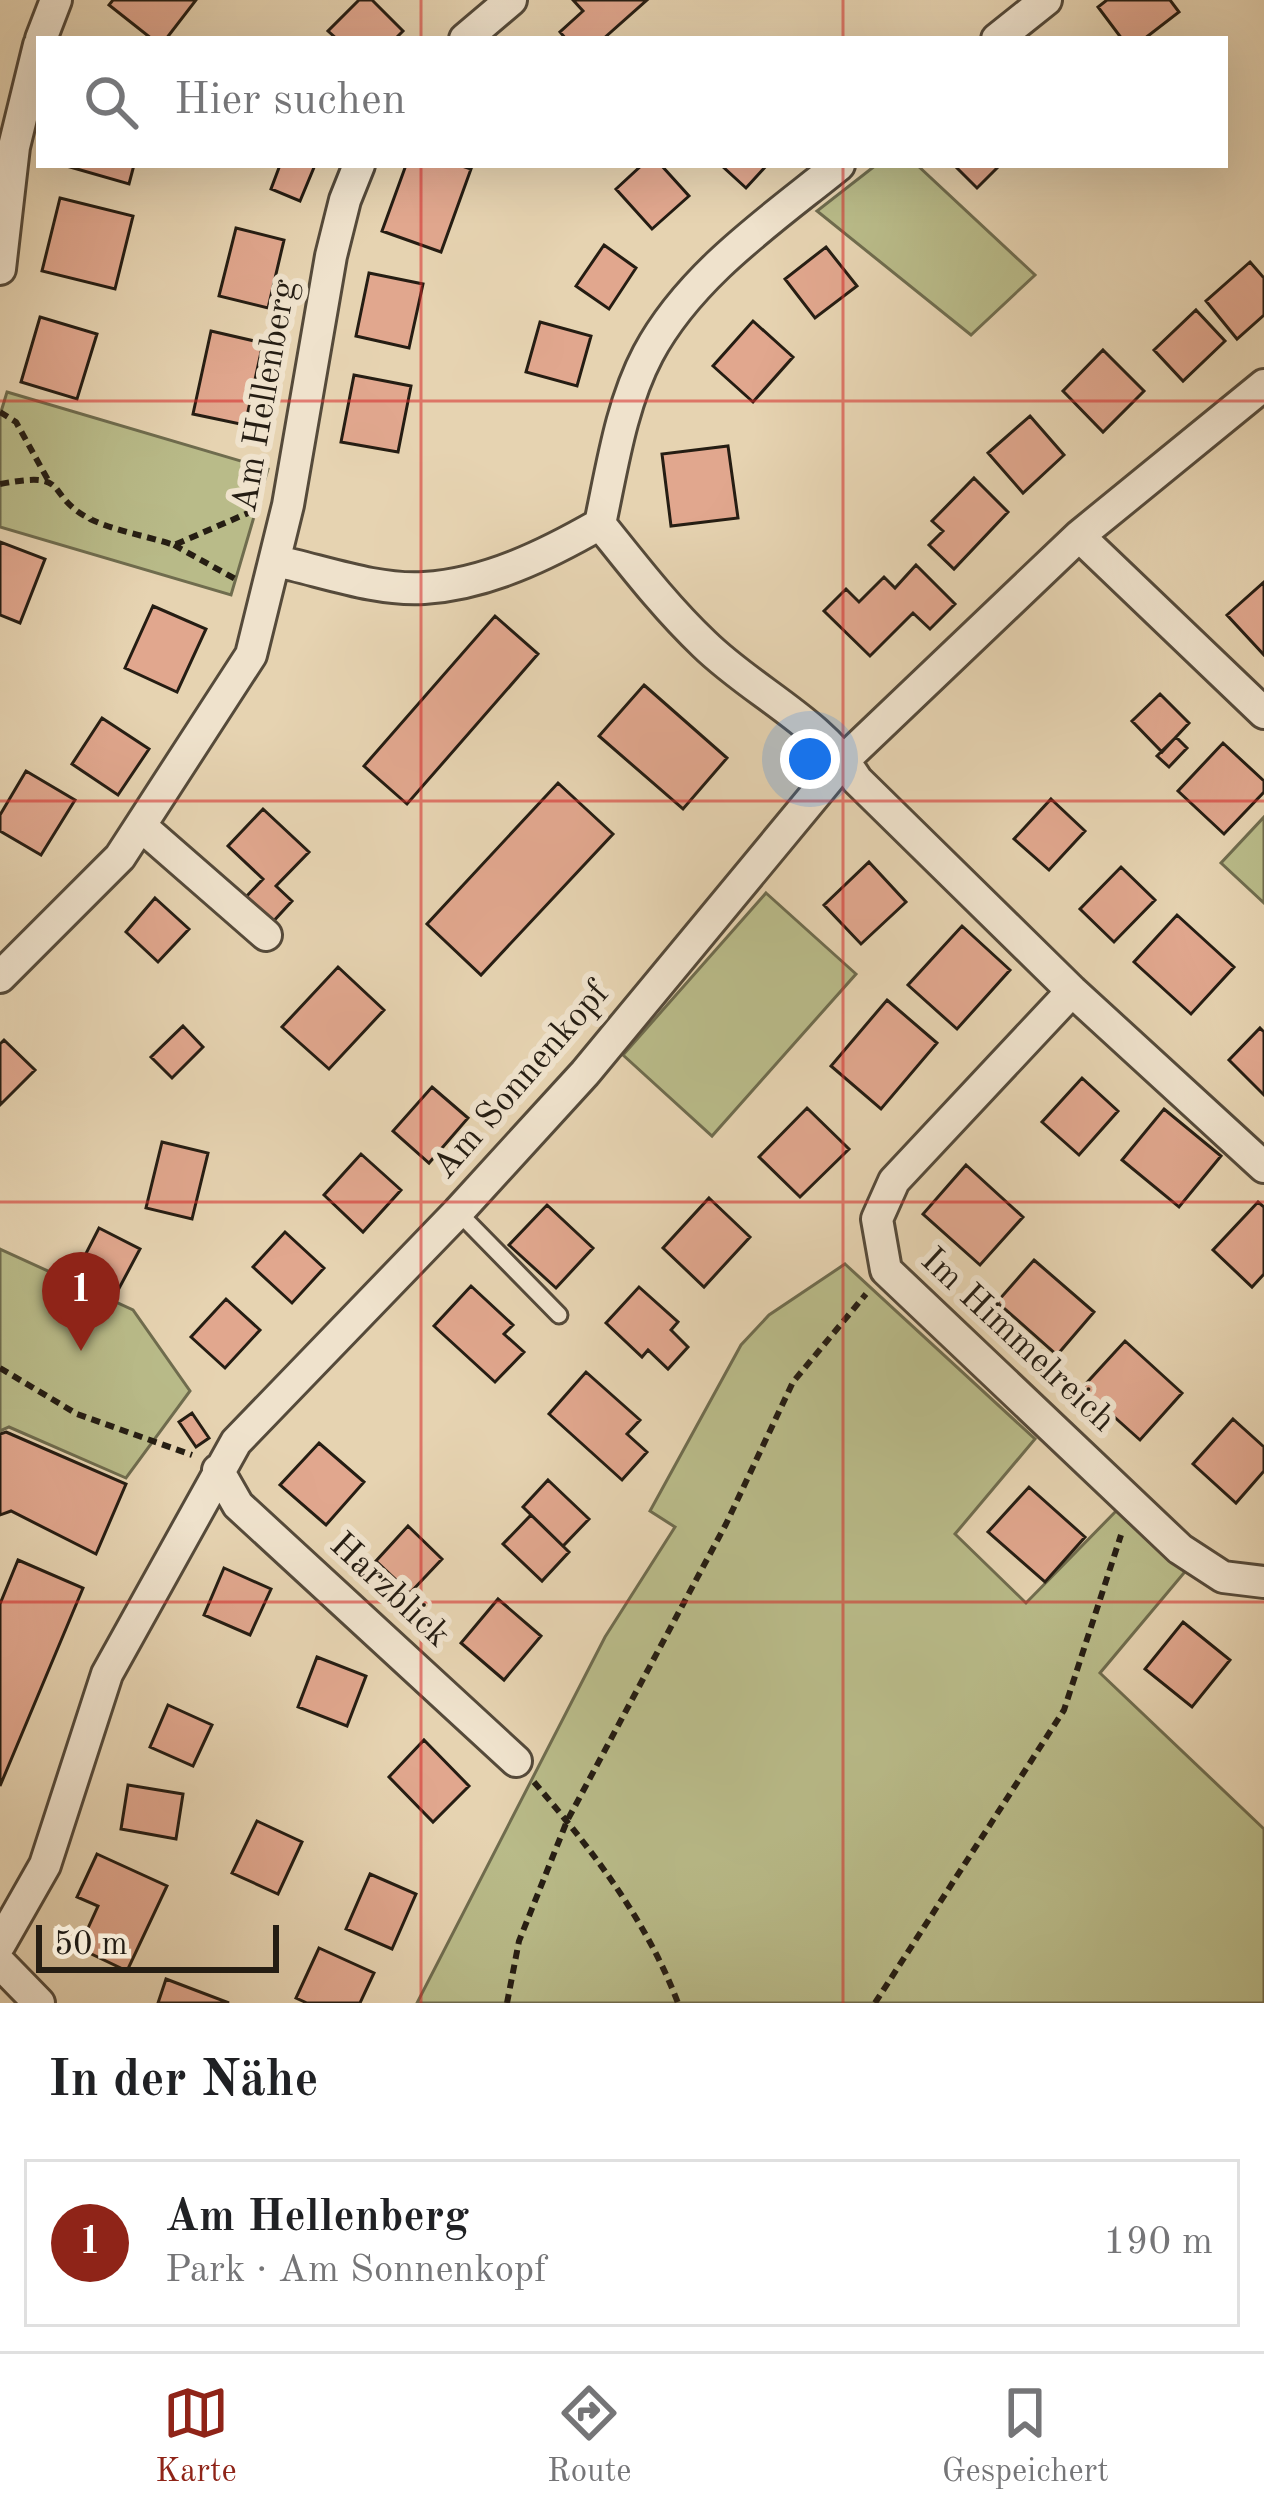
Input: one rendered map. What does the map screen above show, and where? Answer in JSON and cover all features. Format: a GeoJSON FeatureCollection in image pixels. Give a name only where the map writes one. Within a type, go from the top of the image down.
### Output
{"type":"FeatureCollection","features":[{"type":"Feature","properties":{"kind":"street"},"geometry":{"type":"LineString","coordinates":[[42,36],[56,0]]}},
{"type":"Feature","properties":{"kind":"street"},"geometry":{"type":"LineString","coordinates":[[469,36],[511,0]]}},
{"type":"Feature","properties":{"kind":"street"},"geometry":{"type":"LineString","coordinates":[[1001,36],[1046,0]]}},
{"type":"Feature","properties":{"kind":"street"},"geometry":{"type":"LineString","coordinates":[[0,269],[7,146],[36,52]]}},
{"type":"Feature","properties":{"kind":"street","name":"Am Hellenberg"},"geometry":{"type":"LineString","coordinates":[[0,976],[120,857],[251,655],[288,505],[331,256],[358,168]]}},
{"type":"Feature","properties":{"kind":"street"},"geometry":{"type":"LineString","coordinates":[[276,561],[423,588],[521,564],[599,524],[632,392],[667,324],[706,275],[835,168]]}},
{"type":"Feature","properties":{"kind":"street","name":"Am Sonnenkopf"},"geometry":{"type":"LineString","coordinates":[[0,1944],[45,1864],[107,1674],[236,1442],[586,1073],[844,760],[1079,536],[1264,385]]}},
{"type":"Feature","properties":{"kind":"street"},"geometry":{"type":"LineString","coordinates":[[599,524],[703,644],[741,676],[772,694],[844,760],[856,781],[1072,991],[1264,1167]]}},
{"type":"Feature","properties":{"kind":"street"},"geometry":{"type":"LineString","coordinates":[[1079,536],[1264,713]]}},
{"type":"Feature","properties":{"kind":"street"},"geometry":{"type":"LineString","coordinates":[[141,826],[266,935]]}},
{"type":"Feature","properties":{"kind":"street","name":"Im Himmelreich"},"geometry":{"type":"LineString","coordinates":[[1072,991],[894,1181],[877,1220],[886,1270],[1180,1549],[1223,1577],[1264,1582]]}},
{"type":"Feature","properties":{"kind":"street","name":"Harzblick"},"geometry":{"type":"LineString","coordinates":[[218,1470],[238,1505],[516,1761]]}},
{"type":"Feature","properties":{"kind":"street"},"geometry":{"type":"LineString","coordinates":[[0,1964],[39,2003]]}},
{"type":"Feature","properties":{"kind":"lane"},"geometry":{"type":"LineString","coordinates":[[458,1212],[559,1315]]}},
{"type":"Feature","properties":{"kind":"path"},"geometry":{"type":"LineString","coordinates":[[0,412],[16,422],[48,480],[88,518],[174,545],[266,597]]}},
{"type":"Feature","properties":{"kind":"path"},"geometry":{"type":"LineString","coordinates":[[0,484],[37,477],[48,480]]}},
{"type":"Feature","properties":{"kind":"path"},"geometry":{"type":"LineString","coordinates":[[174,545],[262,507],[288,505]]}},
{"type":"Feature","properties":{"kind":"path"},"geometry":{"type":"LineString","coordinates":[[507,2003],[519,1941],[567,1821],[726,1524],[793,1382],[886,1270]]}},
{"type":"Feature","properties":{"kind":"path"},"geometry":{"type":"LineString","coordinates":[[0,1368],[77,1414],[184,1450],[218,1470]]}},
{"type":"Feature","properties":{"kind":"path"},"geometry":{"type":"LineString","coordinates":[[875,2003],[1064,1710],[1132,1504]]}},
{"type":"Feature","properties":{"kind":"path"},"geometry":{"type":"LineString","coordinates":[[516,1761],[596,1855],[660,1956],[678,2003]]}},
{"type":"Feature","properties":{"kind":"green space"},"geometry":{"type":"Polygon","coordinates":[[[872,168],[920,168],[1035,275],[971,335],[817,211],[872,168]]]}},
{"type":"Feature","properties":{"kind":"green space"},"geometry":{"type":"Polygon","coordinates":[[[7,392],[268,469],[231,595],[0,527],[0,415],[7,392]]]}},
{"type":"Feature","properties":{"kind":"green space"},"geometry":{"type":"Polygon","coordinates":[[[1264,817],[1264,903],[1221,863],[1264,817]]]}},
{"type":"Feature","properties":{"kind":"green space"},"geometry":{"type":"Polygon","coordinates":[[[766,893],[856,974],[712,1136],[623,1055],[766,893]]]}},
{"type":"Feature","properties":{"kind":"green space"},"geometry":{"type":"Polygon","coordinates":[[[0,1249],[133,1310],[190,1391],[126,1478],[9,1427],[0,1431],[0,1249]]]}},
{"type":"Feature","properties":{"kind":"green space"},"geometry":{"type":"Polygon","coordinates":[[[845,1264],[1035,1439],[955,1534],[1026,1603],[1120,1507],[1189,1567],[1100,1673],[1264,1829],[1264,2003],[417,2003],[605,1637],[675,1527],[650,1511],[741,1345],[769,1315],[845,1264]]]}},
{"type":"Feature","properties":{"kind":"building"},"geometry":{"type":"Polygon","coordinates":[[[113,0],[196,0],[168,36],[148,36],[109,5],[113,0]]]}},
{"type":"Feature","properties":{"kind":"building"},"geometry":{"type":"Polygon","coordinates":[[[359,0],[372,0],[403,31],[398,36],[334,36],[328,31],[359,0]]]}},
{"type":"Feature","properties":{"kind":"building"},"geometry":{"type":"Polygon","coordinates":[[[573,0],[647,0],[606,36],[563,36],[560,32],[583,11],[573,0]]]}},
{"type":"Feature","properties":{"kind":"building"},"geometry":{"type":"Polygon","coordinates":[[[1107,0],[1170,0],[1179,12],[1148,36],[1120,36],[1098,7],[1107,0]]]}},
{"type":"Feature","properties":{"kind":"building"},"geometry":{"type":"Polygon","coordinates":[[[73,168],[133,168],[129,184],[73,168]]]}},
{"type":"Feature","properties":{"kind":"building"},"geometry":{"type":"Polygon","coordinates":[[[279,168],[314,168],[300,201],[271,189],[279,168]]]}},
{"type":"Feature","properties":{"kind":"building"},"geometry":{"type":"Polygon","coordinates":[[[405,168],[471,169],[441,252],[382,231],[405,168]]]}},
{"type":"Feature","properties":{"kind":"building"},"geometry":{"type":"Polygon","coordinates":[[[639,168],[664,168],[689,196],[652,229],[616,189],[639,168]]]}},
{"type":"Feature","properties":{"kind":"building"},"geometry":{"type":"Polygon","coordinates":[[[724,168],[764,168],[746,188],[724,168]]]}},
{"type":"Feature","properties":{"kind":"building"},"geometry":{"type":"Polygon","coordinates":[[[957,168],[997,168],[977,188],[957,168]]]}},
{"type":"Feature","properties":{"kind":"building"},"geometry":{"type":"Polygon","coordinates":[[[60,198],[133,216],[115,289],[42,271],[60,198]]]}},
{"type":"Feature","properties":{"kind":"building"},"geometry":{"type":"Polygon","coordinates":[[[236,228],[284,240],[268,308],[219,296],[236,228]]]}},
{"type":"Feature","properties":{"kind":"building"},"geometry":{"type":"Polygon","coordinates":[[[604,245],[636,268],[609,309],[576,286],[604,245]]]}},
{"type":"Feature","properties":{"kind":"building"},"geometry":{"type":"Polygon","coordinates":[[[826,247],[857,286],[815,318],[785,279],[826,247]]]}},
{"type":"Feature","properties":{"kind":"building"},"geometry":{"type":"Polygon","coordinates":[[[1250,262],[1264,278],[1264,315],[1237,339],[1206,301],[1250,262]]]}},
{"type":"Feature","properties":{"kind":"building"},"geometry":{"type":"Polygon","coordinates":[[[369,273],[423,284],[409,348],[356,336],[369,273]]]}},
{"type":"Feature","properties":{"kind":"building"},"geometry":{"type":"Polygon","coordinates":[[[1196,310],[1225,341],[1183,381],[1154,350],[1196,310]]]}},
{"type":"Feature","properties":{"kind":"building"},"geometry":{"type":"Polygon","coordinates":[[[40,317],[97,334],[77,399],[21,382],[40,317]]]}},
{"type":"Feature","properties":{"kind":"building"},"geometry":{"type":"Polygon","coordinates":[[[753,321],[793,357],[753,402],[713,366],[753,321]]]}},
{"type":"Feature","properties":{"kind":"building"},"geometry":{"type":"Polygon","coordinates":[[[540,322],[591,336],[577,386],[526,372],[540,322]]]}},
{"type":"Feature","properties":{"kind":"building"},"geometry":{"type":"Polygon","coordinates":[[[211,331],[263,343],[245,425],[193,414],[211,331]]]}},
{"type":"Feature","properties":{"kind":"building"},"geometry":{"type":"Polygon","coordinates":[[[1103,350],[1144,391],[1103,432],[1063,391],[1103,350]]]}},
{"type":"Feature","properties":{"kind":"building"},"geometry":{"type":"Polygon","coordinates":[[[354,375],[411,386],[398,452],[341,442],[354,375]]]}},
{"type":"Feature","properties":{"kind":"building"},"geometry":{"type":"Polygon","coordinates":[[[1030,416],[1064,455],[1023,493],[988,453],[1030,416]]]}},
{"type":"Feature","properties":{"kind":"building"},"geometry":{"type":"Polygon","coordinates":[[[728,446],[738,518],[671,526],[662,454],[728,446]]]}},
{"type":"Feature","properties":{"kind":"building"},"geometry":{"type":"Polygon","coordinates":[[[974,478],[1008,512],[954,569],[929,545],[943,531],[932,521],[974,478]]]}},
{"type":"Feature","properties":{"kind":"building"},"geometry":{"type":"Polygon","coordinates":[[[0,542],[45,559],[20,623],[0,615],[0,542]]]}},
{"type":"Feature","properties":{"kind":"building"},"geometry":{"type":"Polygon","coordinates":[[[916,565],[955,604],[930,629],[913,613],[870,656],[824,611],[846,589],[859,602],[884,577],[895,588],[916,565]]]}},
{"type":"Feature","properties":{"kind":"building"},"geometry":{"type":"Polygon","coordinates":[[[1264,582],[1264,655],[1227,615],[1264,582]]]}},
{"type":"Feature","properties":{"kind":"building"},"geometry":{"type":"Polygon","coordinates":[[[153,606],[206,629],[177,692],[125,668],[153,606]]]}},
{"type":"Feature","properties":{"kind":"building"},"geometry":{"type":"Polygon","coordinates":[[[495,616],[538,654],[407,804],[364,766],[495,616]]]}},
{"type":"Feature","properties":{"kind":"building"},"geometry":{"type":"Polygon","coordinates":[[[644,685],[727,758],[683,809],[599,736],[644,685]]]}},
{"type":"Feature","properties":{"kind":"building"},"geometry":{"type":"Polygon","coordinates":[[[1160,694],[1189,723],[1162,752],[1132,721],[1160,694]]]}},
{"type":"Feature","properties":{"kind":"building"},"geometry":{"type":"Polygon","coordinates":[[[102,718],[149,749],[118,795],[72,764],[102,718]]]}},
{"type":"Feature","properties":{"kind":"building"},"geometry":{"type":"Polygon","coordinates":[[[1176,737],[1187,748],[1169,767],[1157,756],[1176,737]]]}},
{"type":"Feature","properties":{"kind":"building"},"geometry":{"type":"Polygon","coordinates":[[[1223,743],[1264,781],[1264,792],[1224,834],[1178,791],[1223,743]]]}},
{"type":"Feature","properties":{"kind":"building"},"geometry":{"type":"Polygon","coordinates":[[[26,771],[75,800],[41,855],[0,831],[0,815],[26,771]]]}},
{"type":"Feature","properties":{"kind":"building"},"geometry":{"type":"Polygon","coordinates":[[[558,783],[613,834],[481,975],[427,924],[558,783]]]}},
{"type":"Feature","properties":{"kind":"building"},"geometry":{"type":"Polygon","coordinates":[[[1051,799],[1085,831],[1049,870],[1014,839],[1051,799]]]}},
{"type":"Feature","properties":{"kind":"building"},"geometry":{"type":"Polygon","coordinates":[[[263,809],[309,852],[276,886],[292,901],[269,926],[243,900],[263,879],[228,846],[263,809]]]}},
{"type":"Feature","properties":{"kind":"building"},"geometry":{"type":"Polygon","coordinates":[[[869,862],[906,902],[861,944],[824,905],[869,862]]]}},
{"type":"Feature","properties":{"kind":"building"},"geometry":{"type":"Polygon","coordinates":[[[1121,867],[1155,900],[1114,942],[1080,909],[1121,867]]]}},
{"type":"Feature","properties":{"kind":"building"},"geometry":{"type":"Polygon","coordinates":[[[155,898],[189,929],[158,962],[126,932],[155,898]]]}},
{"type":"Feature","properties":{"kind":"building"},"geometry":{"type":"Polygon","coordinates":[[[1177,915],[1234,967],[1191,1014],[1134,962],[1177,915]]]}},
{"type":"Feature","properties":{"kind":"building"},"geometry":{"type":"Polygon","coordinates":[[[962,926],[1010,970],[957,1029],[908,985],[962,926]]]}},
{"type":"Feature","properties":{"kind":"building"},"geometry":{"type":"Polygon","coordinates":[[[338,967],[384,1010],[329,1069],[282,1027],[338,967]]]}},
{"type":"Feature","properties":{"kind":"building"},"geometry":{"type":"Polygon","coordinates":[[[887,1000],[937,1043],[881,1109],[831,1066],[887,1000]]]}},
{"type":"Feature","properties":{"kind":"building"},"geometry":{"type":"Polygon","coordinates":[[[183,1026],[203,1047],[172,1078],[151,1057],[183,1026]]]}},
{"type":"Feature","properties":{"kind":"building"},"geometry":{"type":"Polygon","coordinates":[[[1260,1028],[1264,1032],[1264,1095],[1229,1060],[1260,1028]]]}},
{"type":"Feature","properties":{"kind":"building"},"geometry":{"type":"Polygon","coordinates":[[[4,1040],[35,1070],[0,1105],[0,1044],[4,1040]]]}},
{"type":"Feature","properties":{"kind":"building"},"geometry":{"type":"Polygon","coordinates":[[[1082,1078],[1118,1111],[1079,1155],[1042,1122],[1082,1078]]]}},
{"type":"Feature","properties":{"kind":"building"},"geometry":{"type":"Polygon","coordinates":[[[432,1087],[468,1118],[429,1163],[393,1131],[432,1087]]]}},
{"type":"Feature","properties":{"kind":"building"},"geometry":{"type":"Polygon","coordinates":[[[807,1108],[849,1149],[800,1197],[759,1157],[807,1108]]]}},
{"type":"Feature","properties":{"kind":"building"},"geometry":{"type":"Polygon","coordinates":[[[1164,1109],[1221,1156],[1179,1207],[1122,1160],[1164,1109]]]}},
{"type":"Feature","properties":{"kind":"building"},"geometry":{"type":"Polygon","coordinates":[[[162,1142],[208,1153],[192,1219],[146,1208],[162,1142]]]}},
{"type":"Feature","properties":{"kind":"building"},"geometry":{"type":"Polygon","coordinates":[[[361,1154],[401,1190],[363,1232],[324,1195],[361,1154]]]}},
{"type":"Feature","properties":{"kind":"building"},"geometry":{"type":"Polygon","coordinates":[[[966,1165],[1023,1217],[980,1265],[923,1214],[966,1165]]]}},
{"type":"Feature","properties":{"kind":"building"},"geometry":{"type":"Polygon","coordinates":[[[709,1198],[750,1237],[704,1287],[663,1248],[709,1198]]]}},
{"type":"Feature","properties":{"kind":"building"},"geometry":{"type":"Polygon","coordinates":[[[1258,1202],[1264,1207],[1264,1274],[1252,1287],[1213,1250],[1258,1202]]]}},
{"type":"Feature","properties":{"kind":"building"},"geometry":{"type":"Polygon","coordinates":[[[547,1205],[593,1248],[556,1288],[509,1245],[547,1205]]]}},
{"type":"Feature","properties":{"kind":"building"},"geometry":{"type":"Polygon","coordinates":[[[99,1228],[140,1249],[116,1294],[76,1273],[99,1228]]]}},
{"type":"Feature","properties":{"kind":"building"},"geometry":{"type":"Polygon","coordinates":[[[285,1232],[324,1268],[292,1303],[253,1267],[285,1232]]]}},
{"type":"Feature","properties":{"kind":"building"},"geometry":{"type":"Polygon","coordinates":[[[1034,1260],[1094,1312],[1057,1355],[997,1302],[1034,1260]]]}},
{"type":"Feature","properties":{"kind":"building"},"geometry":{"type":"Polygon","coordinates":[[[471,1286],[513,1325],[504,1334],[524,1352],[495,1382],[434,1326],[471,1286]]]}},
{"type":"Feature","properties":{"kind":"building"},"geometry":{"type":"Polygon","coordinates":[[[639,1287],[678,1322],[671,1330],[688,1347],[668,1369],[648,1350],[642,1357],[606,1323],[639,1287]]]}},
{"type":"Feature","properties":{"kind":"building"},"geometry":{"type":"Polygon","coordinates":[[[226,1299],[260,1330],[225,1368],[191,1337],[226,1299]]]}},
{"type":"Feature","properties":{"kind":"building"},"geometry":{"type":"Polygon","coordinates":[[[1125,1341],[1182,1393],[1140,1440],[1082,1388],[1125,1341]]]}},
{"type":"Feature","properties":{"kind":"building"},"geometry":{"type":"Polygon","coordinates":[[[586,1372],[640,1420],[627,1434],[647,1452],[622,1480],[549,1414],[586,1372]]]}},
{"type":"Feature","properties":{"kind":"building"},"geometry":{"type":"Polygon","coordinates":[[[192,1413],[209,1438],[196,1447],[179,1422],[192,1413]]]}},
{"type":"Feature","properties":{"kind":"building"},"geometry":{"type":"Polygon","coordinates":[[[1233,1419],[1264,1447],[1264,1471],[1236,1503],[1193,1464],[1233,1419]]]}},
{"type":"Feature","properties":{"kind":"building"},"geometry":{"type":"Polygon","coordinates":[[[6,1432],[126,1484],[96,1554],[11,1511],[0,1515],[0,1434],[6,1432]]]}},
{"type":"Feature","properties":{"kind":"building"},"geometry":{"type":"Polygon","coordinates":[[[319,1443],[364,1482],[326,1525],[280,1485],[319,1443]]]}},
{"type":"Feature","properties":{"kind":"building"},"geometry":{"type":"Polygon","coordinates":[[[548,1480],[589,1519],[563,1546],[523,1507],[548,1480]]]}},
{"type":"Feature","properties":{"kind":"building"},"geometry":{"type":"Polygon","coordinates":[[[1029,1487],[1085,1537],[1045,1582],[988,1532],[1029,1487]]]}},
{"type":"Feature","properties":{"kind":"building"},"geometry":{"type":"Polygon","coordinates":[[[531,1515],[569,1552],[542,1581],[503,1544],[531,1515]]]}},
{"type":"Feature","properties":{"kind":"building"},"geometry":{"type":"Polygon","coordinates":[[[408,1526],[442,1559],[410,1593],[376,1561],[408,1526]]]}},
{"type":"Feature","properties":{"kind":"building"},"geometry":{"type":"Polygon","coordinates":[[[18,1560],[83,1588],[0,1786],[0,1604],[18,1560]]]}},
{"type":"Feature","properties":{"kind":"building"},"geometry":{"type":"Polygon","coordinates":[[[224,1568],[271,1589],[250,1635],[204,1615],[224,1568]]]}},
{"type":"Feature","properties":{"kind":"building"},"geometry":{"type":"Polygon","coordinates":[[[498,1599],[541,1636],[504,1680],[461,1643],[498,1599]]]}},
{"type":"Feature","properties":{"kind":"building"},"geometry":{"type":"Polygon","coordinates":[[[1183,1622],[1230,1660],[1192,1707],[1145,1669],[1183,1622]]]}},
{"type":"Feature","properties":{"kind":"building"},"geometry":{"type":"Polygon","coordinates":[[[317,1657],[366,1676],[347,1726],[298,1707],[317,1657]]]}},
{"type":"Feature","properties":{"kind":"building"},"geometry":{"type":"Polygon","coordinates":[[[168,1705],[212,1725],[193,1766],[150,1747],[168,1705]]]}},
{"type":"Feature","properties":{"kind":"building"},"geometry":{"type":"Polygon","coordinates":[[[424,1740],[469,1786],[433,1822],[389,1777],[424,1740]]]}},
{"type":"Feature","properties":{"kind":"building"},"geometry":{"type":"Polygon","coordinates":[[[128,1785],[183,1794],[176,1839],[121,1829],[128,1785]]]}},
{"type":"Feature","properties":{"kind":"building"},"geometry":{"type":"Polygon","coordinates":[[[257,1821],[302,1842],[278,1894],[232,1873],[257,1821]]]}},
{"type":"Feature","properties":{"kind":"building"},"geometry":{"type":"Polygon","coordinates":[[[97,1854],[167,1886],[127,1971],[79,1948],[98,1906],[77,1897],[97,1854]]]}},
{"type":"Feature","properties":{"kind":"building"},"geometry":{"type":"Polygon","coordinates":[[[370,1874],[416,1894],[392,1949],[346,1929],[370,1874]]]}},
{"type":"Feature","properties":{"kind":"building"},"geometry":{"type":"Polygon","coordinates":[[[319,1948],[374,1973],[360,2003],[307,2003],[296,1998],[319,1948]]]}},
{"type":"Feature","properties":{"kind":"building"},"geometry":{"type":"Polygon","coordinates":[[[166,1979],[229,2003],[158,2003],[166,1979]]]}},
{"type":"Feature","properties":{"kind":"place","name":"Am Hellenberg"},"geometry":{"type":"Point","coordinates":[81,1351]}}]}
